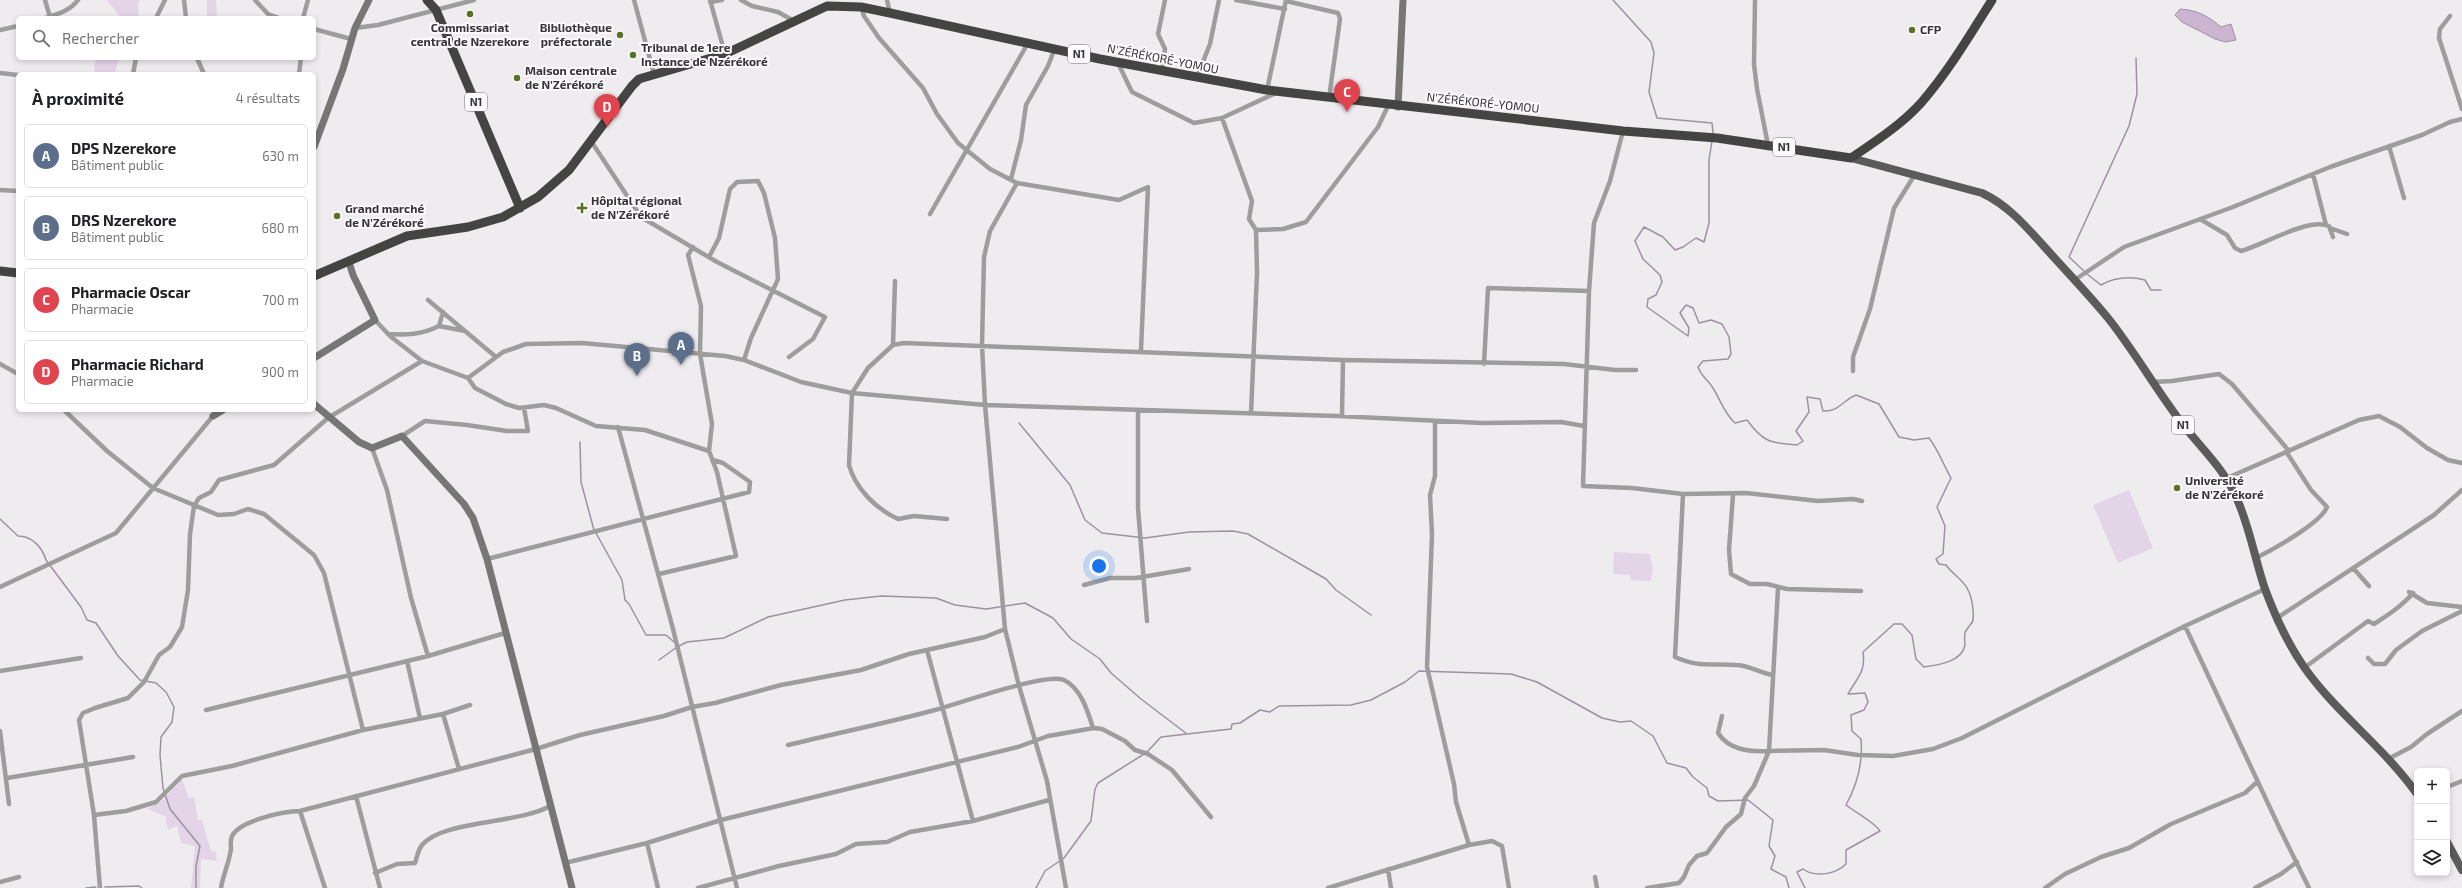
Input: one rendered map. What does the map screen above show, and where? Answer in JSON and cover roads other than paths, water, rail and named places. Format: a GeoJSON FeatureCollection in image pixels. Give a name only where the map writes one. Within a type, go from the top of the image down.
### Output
{"type":"FeatureCollection","features":[{"type":"Feature","properties":{"kind":"highway","name":"N1"},"geometry":{"type":"LineString","coordinates":[[427,0],[436,10],[520,208]]}},
{"type":"Feature","properties":{"kind":"highway"},"geometry":{"type":"LineString","coordinates":[[1851,158],[1889,132],[1921,103],[1966,40],[1992,0]]}},
{"type":"Feature","properties":{"kind":"highway","name":"N'ZÉRÉKORÉ-YOMOU"},"geometry":{"type":"LineString","coordinates":[[349,262],[407,236],[468,227],[503,217],[520,208],[538,197],[569,170],[632,86],[639,79],[725,54],[828,6],[861,7],[1117,62],[1278,92],[1388,106],[1623,131],[1713,138],[1851,158]]}},
{"type":"Feature","properties":{"kind":"highway"},"geometry":{"type":"LineString","coordinates":[[316,275],[349,262]]}},
{"type":"Feature","properties":{"kind":"highway"},"geometry":{"type":"LineString","coordinates":[[316,281],[349,262]]}},
{"type":"Feature","properties":{"kind":"highway"},"geometry":{"type":"LineString","coordinates":[[0,266],[16,268]]}},
{"type":"Feature","properties":{"kind":"highway"},"geometry":{"type":"LineString","coordinates":[[0,271],[16,273]]}},
{"type":"Feature","properties":{"kind":"main road","name":"N1"},"geometry":{"type":"LineString","coordinates":[[1851,158],[1914,176],[1965,188],[1994,198],[2012,212],[2076,279],[2108,319],[2185,427],[2210,454],[2227,478],[2237,499],[2265,589],[2277,618],[2304,668],[2336,707],[2390,758],[2414,790]]}},
{"type":"Feature","properties":{"kind":"main road"},"geometry":{"type":"LineString","coordinates":[[2450,848],[2462,870]]}},
{"type":"Feature","properties":{"kind":"street"},"geometry":{"type":"LineString","coordinates":[[45,0],[48,16]]}},
{"type":"Feature","properties":{"kind":"street"},"geometry":{"type":"LineString","coordinates":[[50,16],[74,6],[78,0]]}},
{"type":"Feature","properties":{"kind":"street"},"geometry":{"type":"LineString","coordinates":[[157,16],[165,0]]}},
{"type":"Feature","properties":{"kind":"street"},"geometry":{"type":"LineString","coordinates":[[184,0],[186,16]]}},
{"type":"Feature","properties":{"kind":"street"},"geometry":{"type":"LineString","coordinates":[[255,0],[268,14],[274,16]]}},
{"type":"Feature","properties":{"kind":"street"},"geometry":{"type":"LineString","coordinates":[[304,16],[308,0]]}},
{"type":"Feature","properties":{"kind":"street"},"geometry":{"type":"LineString","coordinates":[[316,142],[343,69],[355,28],[369,0]]}},
{"type":"Feature","properties":{"kind":"street"},"geometry":{"type":"LineString","coordinates":[[355,28],[378,25],[474,0]]}},
{"type":"Feature","properties":{"kind":"street"},"geometry":{"type":"LineString","coordinates":[[634,0],[654,74]]}},
{"type":"Feature","properties":{"kind":"street"},"geometry":{"type":"LineString","coordinates":[[722,0],[710,1],[725,54]]}},
{"type":"Feature","properties":{"kind":"street"},"geometry":{"type":"LineString","coordinates":[[741,0],[752,6],[778,12],[794,21]]}},
{"type":"Feature","properties":{"kind":"street"},"geometry":{"type":"LineString","coordinates":[[887,0],[890,13]]}},
{"type":"Feature","properties":{"kind":"street"},"geometry":{"type":"LineString","coordinates":[[1162,71],[1165,49],[1158,34],[1165,0]]}},
{"type":"Feature","properties":{"kind":"street"},"geometry":{"type":"LineString","coordinates":[[1197,78],[1210,44],[1219,0]]}},
{"type":"Feature","properties":{"kind":"street"},"geometry":{"type":"LineString","coordinates":[[1236,0],[1285,9]]}},
{"type":"Feature","properties":{"kind":"street"},"geometry":{"type":"LineString","coordinates":[[1398,106],[1403,0]]}},
{"type":"Feature","properties":{"kind":"street"},"geometry":{"type":"LineString","coordinates":[[1755,0],[1754,64],[1757,89],[1768,145]]}},
{"type":"Feature","properties":{"kind":"street"},"geometry":{"type":"LineString","coordinates":[[1266,90],[1286,1],[1338,13],[1340,19],[1329,98]]}},
{"type":"Feature","properties":{"kind":"street"},"geometry":{"type":"LineString","coordinates":[[861,7],[864,16],[880,38],[923,88],[940,118],[958,143],[990,169],[1017,183],[1119,200],[1148,187],[1141,350]]}},
{"type":"Feature","properties":{"kind":"street"},"geometry":{"type":"LineString","coordinates":[[2450,16],[2440,29],[2439,38],[2462,109]]}},
{"type":"Feature","properties":{"kind":"street"},"geometry":{"type":"LineString","coordinates":[[0,30],[16,26]]}},
{"type":"Feature","properties":{"kind":"street"},"geometry":{"type":"LineString","coordinates":[[316,30],[351,39]]}},
{"type":"Feature","properties":{"kind":"street"},"geometry":{"type":"LineString","coordinates":[[930,214],[1028,43]]}},
{"type":"Feature","properties":{"kind":"street"},"geometry":{"type":"LineString","coordinates":[[1011,180],[1021,140],[1026,104],[1048,66],[1055,48]]}},
{"type":"Feature","properties":{"kind":"street"},"geometry":{"type":"LineString","coordinates":[[133,72],[136,60]]}},
{"type":"Feature","properties":{"kind":"street"},"geometry":{"type":"LineString","coordinates":[[198,60],[203,72]]}},
{"type":"Feature","properties":{"kind":"street"},"geometry":{"type":"LineString","coordinates":[[299,72],[301,60]]}},
{"type":"Feature","properties":{"kind":"street"},"geometry":{"type":"LineString","coordinates":[[1117,62],[1132,92],[1194,123],[1222,118],[1278,92]]}},
{"type":"Feature","properties":{"kind":"street"},"geometry":{"type":"LineString","coordinates":[[0,73],[16,75]]}},
{"type":"Feature","properties":{"kind":"street"},"geometry":{"type":"LineString","coordinates":[[1256,230],[1283,229],[1306,222],[1378,127],[1388,106]]}},
{"type":"Feature","properties":{"kind":"street"},"geometry":{"type":"LineString","coordinates":[[1222,118],[1252,201],[1248,219],[1256,230],[1257,300],[1252,355],[1251,414]]}},
{"type":"Feature","properties":{"kind":"street"},"geometry":{"type":"LineString","coordinates":[[2076,279],[2099,261],[2124,247],[2200,219],[2313,174],[2462,119]]}},
{"type":"Feature","properties":{"kind":"street"},"geometry":{"type":"LineString","coordinates":[[1623,131],[1610,181],[1594,223],[1589,291],[1583,486],[1632,488],[1683,494],[1733,495],[1746,493],[1794,499],[1853,499],[1862,501]]}},
{"type":"Feature","properties":{"kind":"street"},"geometry":{"type":"LineString","coordinates":[[591,141],[641,217],[709,257],[825,317],[813,338],[790,357]]}},
{"type":"Feature","properties":{"kind":"street"},"geometry":{"type":"LineString","coordinates":[[2389,146],[2404,198]]}},
{"type":"Feature","properties":{"kind":"street"},"geometry":{"type":"LineString","coordinates":[[2313,174],[2328,227],[2333,237]]}},
{"type":"Feature","properties":{"kind":"street"},"geometry":{"type":"LineString","coordinates":[[1853,370],[1853,357],[1870,309],[1894,208],[1914,176]]}},
{"type":"Feature","properties":{"kind":"street"},"geometry":{"type":"LineString","coordinates":[[709,257],[719,238],[730,189],[737,182],[758,181],[769,212],[778,258],[778,279],[774,291],[751,338],[744,360]]}},
{"type":"Feature","properties":{"kind":"street"},"geometry":{"type":"LineString","coordinates":[[1017,183],[990,231],[984,258],[982,345],[985,405],[1005,629],[1019,686],[1048,781],[1049,800],[1066,888]]}},
{"type":"Feature","properties":{"kind":"street"},"geometry":{"type":"LineString","coordinates":[[0,190],[16,191]]}},
{"type":"Feature","properties":{"kind":"street"},"geometry":{"type":"LineString","coordinates":[[2200,219],[2227,235],[2235,248],[2241,251],[2306,225],[2328,227],[2347,234]]}},
{"type":"Feature","properties":{"kind":"street"},"geometry":{"type":"LineString","coordinates":[[659,574],[736,556],[713,460],[709,451],[712,424],[700,354],[701,306],[688,255],[693,247]]}},
{"type":"Feature","properties":{"kind":"street"},"geometry":{"type":"LineString","coordinates":[[349,262],[352,275],[375,320],[388,334],[422,361],[468,378],[475,388],[506,404],[524,408],[544,405],[556,408],[596,426],[645,430],[709,451]]}},
{"type":"Feature","properties":{"kind":"street"},"geometry":{"type":"LineString","coordinates":[[894,281],[894,345]]}},
{"type":"Feature","properties":{"kind":"street"},"geometry":{"type":"LineString","coordinates":[[1484,364],[1488,288],[1589,291]]}},
{"type":"Feature","properties":{"kind":"street"},"geometry":{"type":"LineString","coordinates":[[428,300],[496,357]]}},
{"type":"Feature","properties":{"kind":"street"},"geometry":{"type":"LineString","coordinates":[[439,326],[443,312]]}},
{"type":"Feature","properties":{"kind":"street"},"geometry":{"type":"LineString","coordinates":[[316,357],[375,320]]}},
{"type":"Feature","properties":{"kind":"street"},"geometry":{"type":"LineString","coordinates":[[388,334],[423,334],[439,326],[465,331]]}},
{"type":"Feature","properties":{"kind":"street"},"geometry":{"type":"LineString","coordinates":[[468,378],[496,357],[515,347],[546,342],[661,349],[744,360],[801,382],[852,392],[985,405],[1342,416],[1435,421],[1561,422],[1584,426]]}},
{"type":"Feature","properties":{"kind":"street"},"geometry":{"type":"LineString","coordinates":[[947,518],[914,516],[898,520],[883,510],[855,483],[849,465],[852,392],[868,368],[894,345],[904,343],[1141,350],[1343,360],[1587,366],[1615,370],[1636,370]]}},
{"type":"Feature","properties":{"kind":"street"},"geometry":{"type":"LineString","coordinates":[[1342,416],[1343,360]]}},
{"type":"Feature","properties":{"kind":"street"},"geometry":{"type":"LineString","coordinates":[[100,888],[94,814],[79,720],[83,713],[106,703],[118,702],[128,698],[144,682],[159,655],[170,647],[182,627],[188,590],[187,570],[194,506],[199,498],[211,492],[219,480],[274,465],[328,418],[422,361]]}},
{"type":"Feature","properties":{"kind":"street"},"geometry":{"type":"LineString","coordinates":[[0,364],[16,373]]}},
{"type":"Feature","properties":{"kind":"street"},"geometry":{"type":"LineString","coordinates":[[2152,382],[2172,381],[2218,374],[2232,384],[2288,452],[2311,490],[2327,507],[2320,517],[2286,542],[2256,558]]}},
{"type":"Feature","properties":{"kind":"street"},"geometry":{"type":"LineString","coordinates":[[316,406],[328,418],[359,442],[372,448],[387,490],[411,598],[428,656]]}},
{"type":"Feature","properties":{"kind":"street"},"geometry":{"type":"LineString","coordinates":[[372,448],[402,436],[425,421],[507,431],[528,431],[524,408]]}},
{"type":"Feature","properties":{"kind":"street"},"geometry":{"type":"LineString","coordinates":[[1138,410],[1138,508],[1147,621]]}},
{"type":"Feature","properties":{"kind":"street"},"geometry":{"type":"LineString","coordinates":[[66,412],[107,451],[153,488],[218,515],[234,514],[248,510],[264,514],[314,555],[324,573],[363,730]]}},
{"type":"Feature","properties":{"kind":"street"},"geometry":{"type":"LineString","coordinates":[[0,587],[116,533],[213,413]]}},
{"type":"Feature","properties":{"kind":"street"},"geometry":{"type":"LineString","coordinates":[[2227,478],[2359,420],[2379,416],[2400,427],[2428,448],[2448,460],[2462,464]]}},
{"type":"Feature","properties":{"kind":"street"},"geometry":{"type":"LineString","coordinates":[[1435,421],[1434,476],[1430,495],[1432,534],[1427,674],[1454,784],[1456,802],[1469,845]]}},
{"type":"Feature","properties":{"kind":"street"},"geometry":{"type":"LineString","coordinates":[[618,427],[659,574],[737,888]]}},
{"type":"Feature","properties":{"kind":"street"},"geometry":{"type":"LineString","coordinates":[[402,436],[467,508],[480,532],[572,888]]}},
{"type":"Feature","properties":{"kind":"street"},"geometry":{"type":"LineString","coordinates":[[487,559],[642,517],[749,492],[750,482],[723,463],[713,460]]}},
{"type":"Feature","properties":{"kind":"street"},"geometry":{"type":"LineString","coordinates":[[2277,618],[2354,569],[2434,515],[2462,490]]}},
{"type":"Feature","properties":{"kind":"street"},"geometry":{"type":"LineString","coordinates":[[1683,494],[1675,657],[1704,666],[1738,665],[1759,673],[1772,675]]}},
{"type":"Feature","properties":{"kind":"street"},"geometry":{"type":"LineString","coordinates":[[1733,495],[1729,550],[1731,574],[1750,584],[1767,584],[1778,588],[1861,591]]}},
{"type":"Feature","properties":{"kind":"street"},"geometry":{"type":"LineString","coordinates":[[2354,569],[2369,586]]}},
{"type":"Feature","properties":{"kind":"street"},"geometry":{"type":"LineString","coordinates":[[1084,585],[1110,578],[1144,577],[1189,570]]}},
{"type":"Feature","properties":{"kind":"street"},"geometry":{"type":"LineString","coordinates":[[1648,888],[1679,883],[1684,877],[1689,865],[1697,856],[1707,853],[1726,827],[1741,814],[1744,800],[1754,786],[1769,751],[1778,588]]}},
{"type":"Feature","properties":{"kind":"street"},"geometry":{"type":"LineString","coordinates":[[1722,716],[1718,733],[1724,742],[1733,747],[1769,751],[1824,750],[1858,755],[1893,756],[1934,749],[1962,738],[2185,626],[2265,589]]}},
{"type":"Feature","properties":{"kind":"street"},"geometry":{"type":"LineString","coordinates":[[2304,668],[2368,621],[2374,624],[2404,603],[2411,592],[2427,603],[2435,606],[2462,606]]}},
{"type":"Feature","properties":{"kind":"street"},"geometry":{"type":"LineString","coordinates":[[2368,658],[2374,664],[2385,664],[2396,650],[2422,631],[2462,610]]}},
{"type":"Feature","properties":{"kind":"street"},"geometry":{"type":"LineString","coordinates":[[2185,626],[2296,862],[2310,888]]}},
{"type":"Feature","properties":{"kind":"street"},"geometry":{"type":"LineString","coordinates":[[221,888],[228,865],[231,837],[238,829],[258,819],[288,811],[300,811],[536,749],[580,735],[664,716],[692,707],[721,702],[781,685],[861,670],[927,650],[985,637],[1005,629]]}},
{"type":"Feature","properties":{"kind":"street"},"geometry":{"type":"LineString","coordinates":[[206,710],[428,656],[505,633]]}},
{"type":"Feature","properties":{"kind":"street"},"geometry":{"type":"LineString","coordinates":[[927,650],[973,821]]}},
{"type":"Feature","properties":{"kind":"street"},"geometry":{"type":"LineString","coordinates":[[0,671],[81,658]]}},
{"type":"Feature","properties":{"kind":"street"},"geometry":{"type":"LineString","coordinates":[[407,661],[420,718]]}},
{"type":"Feature","properties":{"kind":"street"},"geometry":{"type":"LineString","coordinates":[[788,745],[943,708],[972,697],[1033,682],[1063,680],[1075,687],[1093,728]]}},
{"type":"Feature","properties":{"kind":"street"},"geometry":{"type":"LineString","coordinates":[[94,814],[142,808],[156,802],[182,776],[232,766],[363,730],[443,714],[470,705]]}},
{"type":"Feature","properties":{"kind":"street"},"geometry":{"type":"LineString","coordinates":[[2390,758],[2405,751],[2462,711]]}},
{"type":"Feature","properties":{"kind":"street"},"geometry":{"type":"LineString","coordinates":[[443,714],[459,769]]}},
{"type":"Feature","properties":{"kind":"street"},"geometry":{"type":"LineString","coordinates":[[565,863],[647,843],[721,820],[957,763],[1018,747],[1036,740],[1093,728],[1102,729],[1125,741],[1130,747],[1148,754],[1172,770],[1211,817]]}},
{"type":"Feature","properties":{"kind":"street"},"geometry":{"type":"LineString","coordinates":[[0,731],[9,804]]}},
{"type":"Feature","properties":{"kind":"street"},"geometry":{"type":"LineString","coordinates":[[7,778],[133,757]]}},
{"type":"Feature","properties":{"kind":"street"},"geometry":{"type":"LineString","coordinates":[[2450,787],[2462,781]]}},
{"type":"Feature","properties":{"kind":"street"},"geometry":{"type":"LineString","coordinates":[[2045,888],[2065,874],[2129,848],[2172,824],[2244,793],[2258,782]]}},
{"type":"Feature","properties":{"kind":"street"},"geometry":{"type":"LineString","coordinates":[[356,796],[380,888]]}},
{"type":"Feature","properties":{"kind":"street"},"geometry":{"type":"LineString","coordinates":[[698,888],[779,866],[836,854],[856,844],[887,842],[910,832],[973,821],[1049,800]]}},
{"type":"Feature","properties":{"kind":"street"},"geometry":{"type":"LineString","coordinates":[[375,873],[397,864],[415,862],[422,844],[443,833],[473,826],[478,822],[501,820],[534,813],[550,806]]}},
{"type":"Feature","properties":{"kind":"street"},"geometry":{"type":"LineString","coordinates":[[300,811],[325,888]]}},
{"type":"Feature","properties":{"kind":"street"},"geometry":{"type":"LineString","coordinates":[[1328,888],[1469,845],[1492,841],[1502,846],[1509,888]]}},
{"type":"Feature","properties":{"kind":"street"},"geometry":{"type":"LineString","coordinates":[[647,843],[658,888]]}},
{"type":"Feature","properties":{"kind":"street"},"geometry":{"type":"LineString","coordinates":[[2255,888],[2281,874],[2296,862]]}},
{"type":"Feature","properties":{"kind":"street"},"geometry":{"type":"LineString","coordinates":[[1388,869],[1391,888]]}},
{"type":"Feature","properties":{"kind":"street"},"geometry":{"type":"LineString","coordinates":[[0,882],[19,877]]}},
{"type":"Feature","properties":{"kind":"street"},"geometry":{"type":"LineString","coordinates":[[1595,877],[1597,888]]}},
{"type":"Feature","properties":{"kind":"waterway"},"geometry":{"type":"LineString","coordinates":[[1613,0],[1651,42],[1654,53],[1649,92],[1657,118],[1712,123],[1713,133]]}},
{"type":"Feature","properties":{"kind":"waterway"},"geometry":{"type":"LineString","coordinates":[[2084,271],[2069,257],[2129,126],[2137,94],[2136,58]]}},
{"type":"Feature","properties":{"kind":"waterway"},"geometry":{"type":"LineString","coordinates":[[1712,141],[1709,160],[1709,223],[1704,242],[1696,238],[1683,247],[1675,250],[1663,237],[1644,227],[1635,241],[1643,259],[1660,275],[1662,282],[1656,295],[1648,299],[1647,307],[1688,336],[1689,328],[1680,313],[1686,305],[1693,308],[1699,323],[1711,320],[1722,324],[1729,337],[1731,354],[1728,359],[1703,361],[1698,367],[1713,388],[1731,419],[1735,423],[1747,420],[1758,433],[1768,440],[1797,445],[1803,441],[1796,431],[1809,412],[1807,397],[1820,399],[1823,411],[1828,411],[1837,408],[1856,395],[1879,404],[1899,437],[1914,440],[1929,438],[1951,478],[1937,507],[1945,526],[1943,554],[1936,559],[1939,564],[1946,565],[1966,586],[1971,597],[1973,609],[1973,620],[1965,633],[1965,645],[1963,651],[1949,662],[1924,667],[1916,659],[1912,635],[1902,624],[1894,624],[1863,652],[1864,659],[1862,670],[1848,694],[1865,693],[1868,702],[1864,710],[1851,715],[1852,731],[1861,739],[1861,756],[1856,781],[1846,805],[1869,821],[1880,831],[1846,850],[1846,864],[1837,870],[1826,874],[1808,872],[1803,869],[1797,872],[1805,888]]}},
{"type":"Feature","properties":{"kind":"waterway"},"geometry":{"type":"LineString","coordinates":[[2087,274],[2101,285],[2112,280],[2134,278],[2145,280],[2151,290],[2161,290]]}},
{"type":"Feature","properties":{"kind":"waterway"},"geometry":{"type":"LineString","coordinates":[[1019,423],[1070,485],[1085,520],[1102,533],[1145,538],[1189,532],[1233,531],[1248,534],[1326,579],[1336,590],[1371,615]]}},
{"type":"Feature","properties":{"kind":"waterway"},"geometry":{"type":"LineString","coordinates":[[580,442],[581,482],[594,530]]}},
{"type":"Feature","properties":{"kind":"waterway"},"geometry":{"type":"LineString","coordinates":[[0,519],[18,536],[23,536],[36,543],[46,560],[81,607],[87,620],[96,623],[118,656],[140,680],[156,683],[166,692],[174,707],[172,722],[161,737],[160,755],[163,788],[170,809],[200,846],[196,866],[196,888]]}},
{"type":"Feature","properties":{"kind":"waterway"},"geometry":{"type":"LineString","coordinates":[[596,533],[622,580],[625,600],[629,604],[646,635],[666,635],[674,642]]}},
{"type":"Feature","properties":{"kind":"waterway"},"geometry":{"type":"LineString","coordinates":[[679,646],[687,642],[724,638],[768,617],[845,600],[881,596],[936,598],[955,605],[986,609],[1025,603],[1053,618],[1071,639],[1100,659],[1111,673],[1141,699],[1187,734],[1231,729],[1232,724],[1240,723],[1260,710],[1270,712],[1279,706],[1351,705],[1371,700],[1405,682],[1419,671],[1511,674],[1537,682],[1602,718],[1620,722],[1631,721],[1653,736],[1667,763],[1686,768],[1693,777],[1707,788],[1709,796],[1718,801],[1748,800],[1773,820],[1769,846],[1775,856],[1771,869],[1786,877],[1789,888]]}},
{"type":"Feature","properties":{"kind":"waterway"},"geometry":{"type":"LineString","coordinates":[[659,660],[677,647]]}},
{"type":"Feature","properties":{"kind":"waterway"},"geometry":{"type":"LineString","coordinates":[[1147,752],[1161,737],[1187,734]]}},
{"type":"Feature","properties":{"kind":"waterway"},"geometry":{"type":"LineString","coordinates":[[1036,888],[1045,871],[1064,858],[1091,821],[1095,789],[1098,783],[1144,754]]}},
{"type":"Feature","properties":{"kind":"waterway"},"geometry":{"type":"LineString","coordinates":[[105,887],[139,886],[142,888]]}},
{"type":"Feature","properties":{"kind":"waterway"},"geometry":{"type":"LineString","coordinates":[[86,888],[96,887]]}},
{"type":"Feature","properties":{"kind":"place","name":"Commissariat central de Nzerekore"},"geometry":{"type":"Point","coordinates":[470,14]}},
{"type":"Feature","properties":{"kind":"place","name":"CFP"},"geometry":{"type":"Point","coordinates":[1912,30]}},
{"type":"Feature","properties":{"kind":"place","name":"Bibliothèque préfectorale"},"geometry":{"type":"Point","coordinates":[620,35]}},
{"type":"Feature","properties":{"kind":"place","name":"Tribunal de 1ere Instance de Nzérékoré"},"geometry":{"type":"Point","coordinates":[633,55]}},
{"type":"Feature","properties":{"kind":"place","name":"Maison centrale de N'Zérékoré"},"geometry":{"type":"Point","coordinates":[517,78]}},
{"type":"Feature","properties":{"kind":"place","name":"Pharmacie Oscar"},"geometry":{"type":"Point","coordinates":[1347,112]}},
{"type":"Feature","properties":{"kind":"place","name":"Pharmacie Richard"},"geometry":{"type":"Point","coordinates":[607,127]}},
{"type":"Feature","properties":{"kind":"place","name":"Hôpital régional de N'Zérékoré"},"geometry":{"type":"Point","coordinates":[582,208]}},
{"type":"Feature","properties":{"kind":"place","name":"Grand marché de N'Zérékoré"},"geometry":{"type":"Point","coordinates":[337,216]}},
{"type":"Feature","properties":{"kind":"place","name":"DPS Nzerekore"},"geometry":{"type":"Point","coordinates":[681,365]}},
{"type":"Feature","properties":{"kind":"place","name":"DRS Nzerekore"},"geometry":{"type":"Point","coordinates":[637,376]}},
{"type":"Feature","properties":{"kind":"place","name":"Université de N'Zérékoré"},"geometry":{"type":"Point","coordinates":[2177,488]}}]}
